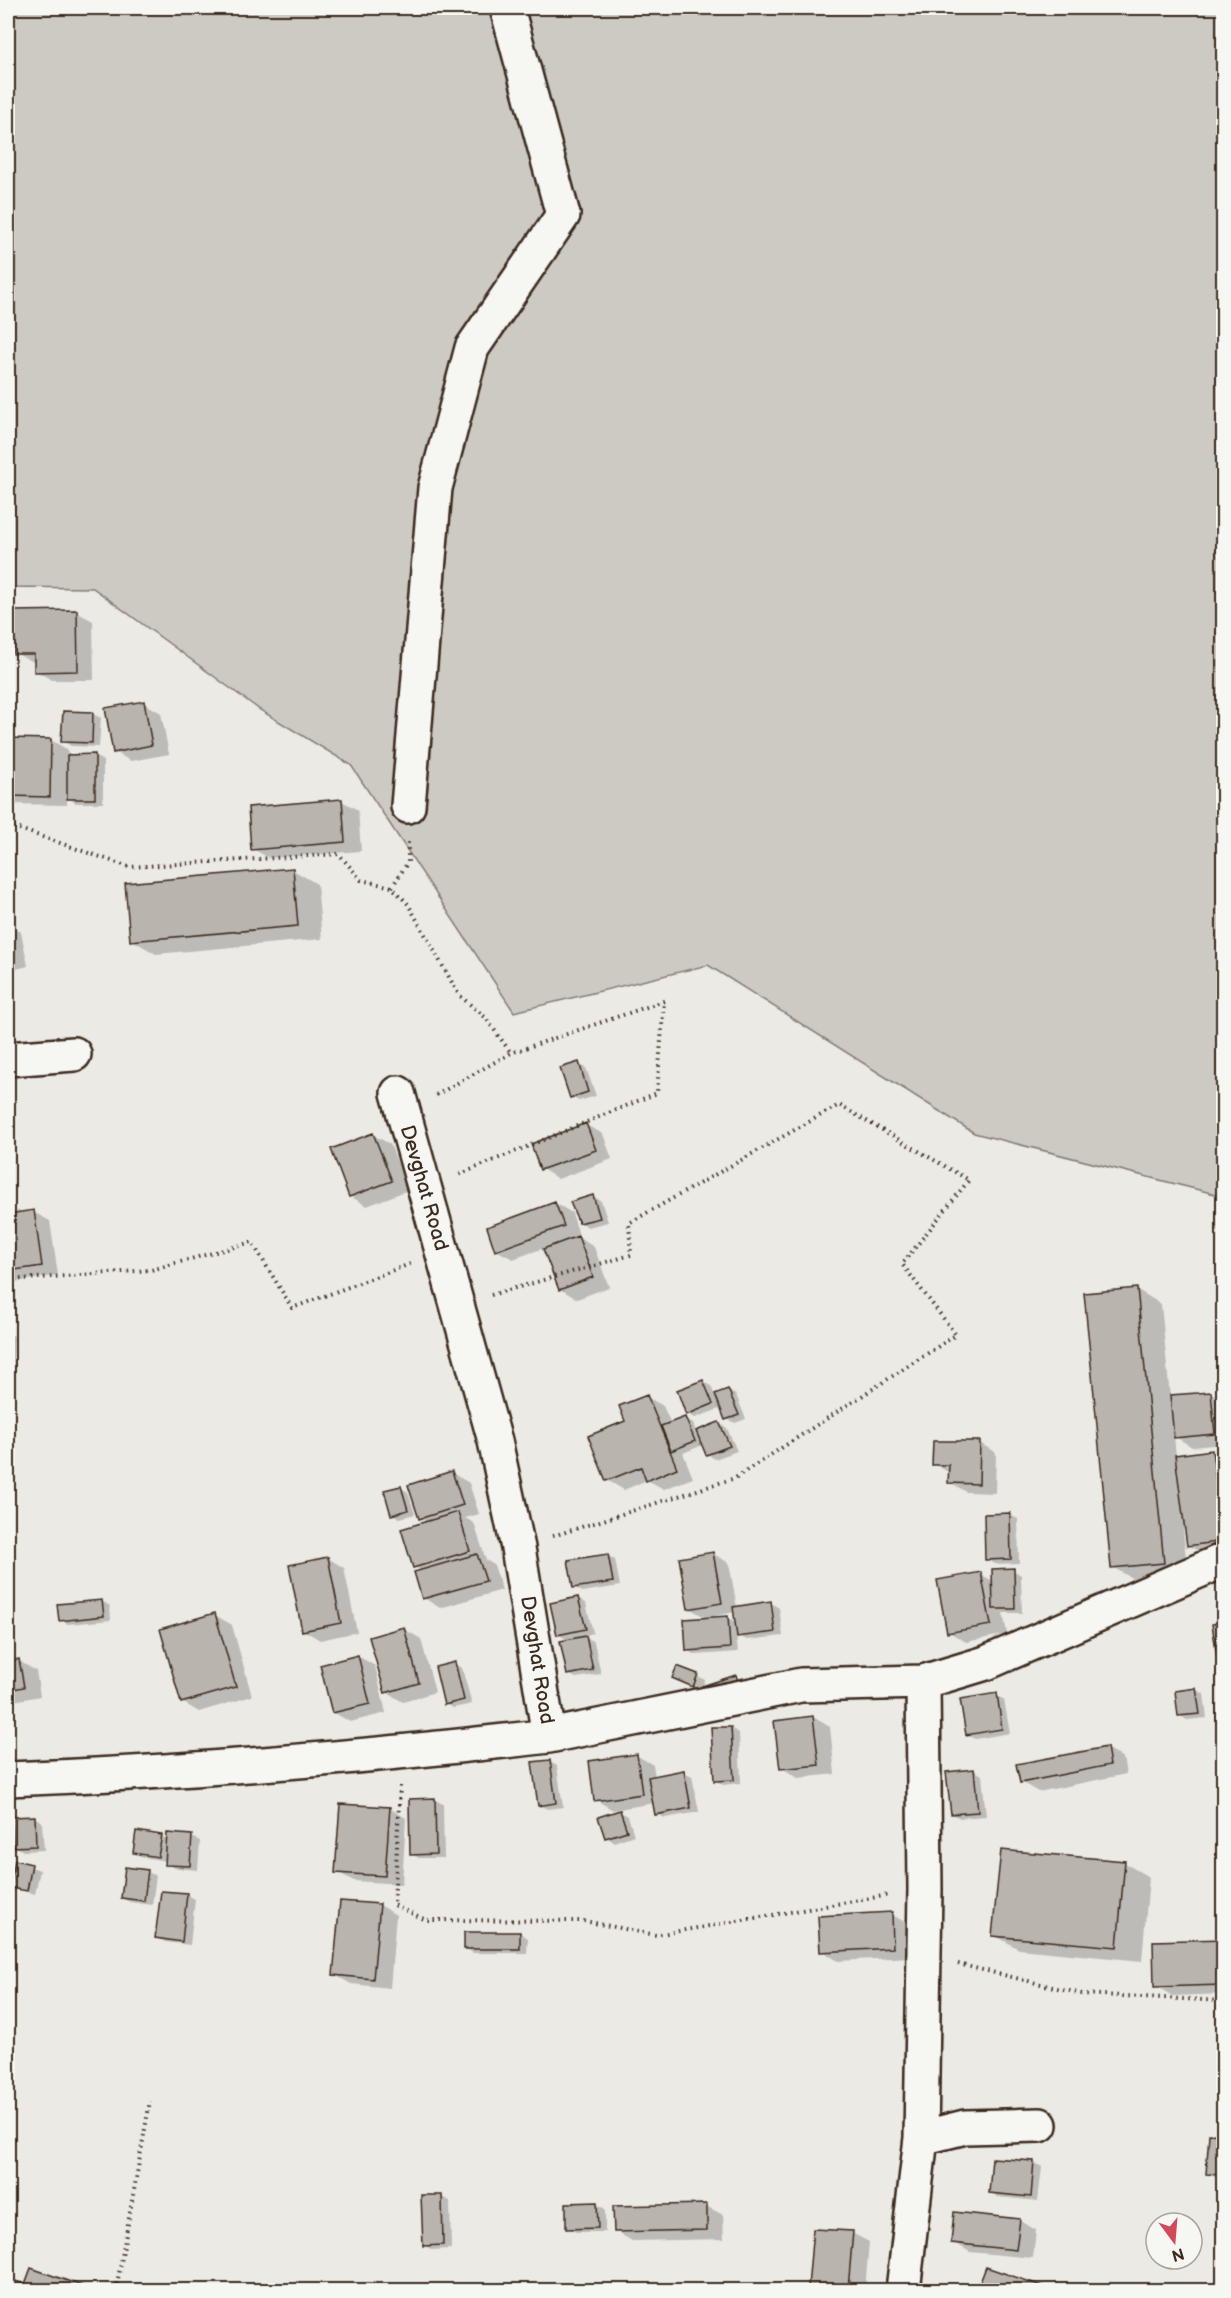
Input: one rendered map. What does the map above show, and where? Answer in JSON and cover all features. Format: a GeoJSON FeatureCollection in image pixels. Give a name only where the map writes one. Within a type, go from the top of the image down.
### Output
{"type":"FeatureCollection","features":[{"type":"Feature","properties":{"kind":"street"},"geometry":{"type":"LineString","coordinates":[[408,806],[435,488],[472,348],[563,215],[507,8]]}},
{"type":"Feature","properties":{"kind":"street"},"geometry":{"type":"LineString","coordinates":[[8,1059],[74,1054]]}},
{"type":"Feature","properties":{"kind":"street","name":"Devghat Road"},"geometry":{"type":"LineString","coordinates":[[8,1779],[147,1773],[402,1753],[549,1736],[518,1548],[495,1441],[398,1093]]}},
{"type":"Feature","properties":{"kind":"street"},"geometry":{"type":"LineString","coordinates":[[549,1736],[801,1685],[923,1683],[986,1663],[1224,1560]]}},
{"type":"Feature","properties":{"kind":"street"},"geometry":{"type":"LineString","coordinates":[[903,2290],[921,2138],[926,1889],[923,1683]]}},
{"type":"Feature","properties":{"kind":"street"},"geometry":{"type":"LineString","coordinates":[[921,2138],[965,2127],[1040,2125]]}},
{"type":"Feature","properties":{"kind":"path"},"geometry":{"type":"LineString","coordinates":[[392,887],[408,862],[408,806]]}},
{"type":"Feature","properties":{"kind":"path"},"geometry":{"type":"LineString","coordinates":[[8,825],[129,867],[339,854],[361,880],[392,887],[408,904],[459,996],[486,1017],[511,1053]]}},
{"type":"Feature","properties":{"kind":"path"},"geometry":{"type":"LineString","coordinates":[[408,1134],[418,1105],[511,1053],[664,1001],[657,1093],[451,1179],[430,1213]]}},
{"type":"Feature","properties":{"kind":"path"},"geometry":{"type":"LineString","coordinates":[[458,1305],[631,1255],[629,1223],[839,1105],[969,1180],[902,1264],[956,1335],[735,1478],[518,1548]]}},
{"type":"Feature","properties":{"kind":"path"},"geometry":{"type":"LineString","coordinates":[[8,1280],[151,1270],[252,1242],[292,1308],[442,1252]]}},
{"type":"Feature","properties":{"kind":"path"},"geometry":{"type":"LineString","coordinates":[[402,1753],[394,1905],[426,1920],[584,1921],[656,1935],[926,1889]]}},
{"type":"Feature","properties":{"kind":"path"},"geometry":{"type":"LineString","coordinates":[[924,1956],[1082,1994],[1224,2001]]}},
{"type":"Feature","properties":{"kind":"path"},"geometry":{"type":"LineString","coordinates":[[116,2290],[150,2101]]}},
{"type":"Feature","properties":{"kind":"shaded area"},"geometry":{"type":"Polygon","coordinates":[[[8,8],[1223,8],[1223,1196],[974,1133],[708,965],[514,1012],[351,765],[260,710],[93,588],[8,587],[8,8]]]}},
{"type":"Feature","properties":{"kind":"building"},"geometry":{"type":"Polygon","coordinates":[[[77,610],[78,671],[34,672],[34,654],[13,654],[12,611],[77,610]]]}},
{"type":"Feature","properties":{"kind":"building"},"geometry":{"type":"Polygon","coordinates":[[[144,701],[152,745],[113,753],[105,708],[144,701]]]}},
{"type":"Feature","properties":{"kind":"building"},"geometry":{"type":"Polygon","coordinates":[[[63,711],[93,712],[92,743],[61,742],[63,711]]]}},
{"type":"Feature","properties":{"kind":"building"},"geometry":{"type":"Polygon","coordinates":[[[8,738],[51,739],[50,797],[8,796],[8,738]]]}},
{"type":"Feature","properties":{"kind":"building"},"geometry":{"type":"Polygon","coordinates":[[[95,754],[95,799],[67,799],[67,755],[95,754]]]}},
{"type":"Feature","properties":{"kind":"building"},"geometry":{"type":"Polygon","coordinates":[[[342,799],[345,842],[251,850],[248,807],[342,799]]]}},
{"type":"Feature","properties":{"kind":"building"},"geometry":{"type":"Polygon","coordinates":[[[293,868],[298,926],[130,941],[125,883],[293,868]]]}},
{"type":"Feature","properties":{"kind":"building"},"geometry":{"type":"Polygon","coordinates":[[[579,1062],[588,1092],[570,1098],[560,1068],[579,1062]]]}},
{"type":"Feature","properties":{"kind":"building"},"geometry":{"type":"Polygon","coordinates":[[[586,1123],[596,1150],[540,1170],[531,1144],[586,1123]]]}},
{"type":"Feature","properties":{"kind":"building"},"geometry":{"type":"Polygon","coordinates":[[[373,1133],[392,1181],[349,1197],[331,1149],[373,1133]]]}},
{"type":"Feature","properties":{"kind":"building"},"geometry":{"type":"Polygon","coordinates":[[[593,1195],[600,1218],[579,1223],[570,1202],[593,1195]]]}},
{"type":"Feature","properties":{"kind":"building"},"geometry":{"type":"Polygon","coordinates":[[[555,1202],[564,1226],[495,1251],[487,1227],[555,1202]]]}},
{"type":"Feature","properties":{"kind":"building"},"geometry":{"type":"Polygon","coordinates":[[[34,1210],[42,1266],[8,1271],[8,1214],[34,1210]]]}},
{"type":"Feature","properties":{"kind":"building"},"geometry":{"type":"Polygon","coordinates":[[[578,1236],[593,1277],[559,1290],[543,1249],[578,1236]]]}},
{"type":"Feature","properties":{"kind":"building"},"geometry":{"type":"Polygon","coordinates":[[[1137,1288],[1164,1563],[1111,1568],[1084,1293],[1137,1288]]]}},
{"type":"Feature","properties":{"kind":"building"},"geometry":{"type":"Polygon","coordinates":[[[703,1380],[713,1404],[686,1415],[677,1390],[703,1380]]]}},
{"type":"Feature","properties":{"kind":"building"},"geometry":{"type":"Polygon","coordinates":[[[728,1389],[739,1415],[725,1420],[715,1394],[728,1389]]]}},
{"type":"Feature","properties":{"kind":"building"},"geometry":{"type":"Polygon","coordinates":[[[1211,1392],[1215,1434],[1174,1438],[1170,1395],[1211,1392]]]}},
{"type":"Feature","properties":{"kind":"building"},"geometry":{"type":"Polygon","coordinates":[[[647,1395],[677,1468],[646,1481],[641,1467],[606,1481],[588,1436],[625,1421],[619,1406],[647,1395]]]}},
{"type":"Feature","properties":{"kind":"building"},"geometry":{"type":"Polygon","coordinates":[[[685,1417],[695,1441],[671,1451],[661,1426],[685,1417]]]}},
{"type":"Feature","properties":{"kind":"building"},"geometry":{"type":"Polygon","coordinates":[[[719,1422],[730,1446],[706,1455],[696,1431],[719,1422]]]}},
{"type":"Feature","properties":{"kind":"building"},"geometry":{"type":"Polygon","coordinates":[[[933,1441],[980,1441],[979,1484],[948,1483],[949,1465],[932,1465],[933,1441]]]}},
{"type":"Feature","properties":{"kind":"building"},"geometry":{"type":"Polygon","coordinates":[[[1212,1450],[1224,1541],[1187,1546],[1175,1455],[1212,1450]]]}},
{"type":"Feature","properties":{"kind":"building"},"geometry":{"type":"Polygon","coordinates":[[[452,1471],[463,1505],[419,1519],[408,1485],[452,1471]]]}},
{"type":"Feature","properties":{"kind":"building"},"geometry":{"type":"Polygon","coordinates":[[[401,1486],[408,1510],[391,1515],[384,1490],[401,1486]]]}},
{"type":"Feature","properties":{"kind":"building"},"geometry":{"type":"Polygon","coordinates":[[[458,1512],[470,1551],[413,1568],[401,1529],[458,1512]]]}},
{"type":"Feature","properties":{"kind":"building"},"geometry":{"type":"Polygon","coordinates":[[[1010,1513],[1011,1559],[985,1560],[984,1514],[1010,1513]]]}},
{"type":"Feature","properties":{"kind":"building"},"geometry":{"type":"Polygon","coordinates":[[[713,1552],[722,1603],[688,1609],[679,1558],[713,1552]]]}},
{"type":"Feature","properties":{"kind":"building"},"geometry":{"type":"Polygon","coordinates":[[[477,1554],[486,1581],[422,1599],[414,1572],[477,1554]]]}},
{"type":"Feature","properties":{"kind":"building"},"geometry":{"type":"Polygon","coordinates":[[[608,1554],[613,1582],[573,1588],[568,1560],[608,1554]]]}},
{"type":"Feature","properties":{"kind":"building"},"geometry":{"type":"Polygon","coordinates":[[[328,1557],[341,1623],[302,1631],[289,1565],[328,1557]]]}},
{"type":"Feature","properties":{"kind":"building"},"geometry":{"type":"Polygon","coordinates":[[[1014,1568],[1015,1609],[993,1609],[992,1569],[1014,1568]]]}},
{"type":"Feature","properties":{"kind":"building"},"geometry":{"type":"Polygon","coordinates":[[[981,1572],[991,1625],[947,1633],[937,1580],[981,1572]]]}},
{"type":"Feature","properties":{"kind":"building"},"geometry":{"type":"Polygon","coordinates":[[[578,1597],[586,1629],[557,1635],[550,1603],[578,1597]]]}},
{"type":"Feature","properties":{"kind":"building"},"geometry":{"type":"Polygon","coordinates":[[[102,1600],[104,1616],[59,1621],[57,1604],[102,1600]]]}},
{"type":"Feature","properties":{"kind":"building"},"geometry":{"type":"Polygon","coordinates":[[[771,1601],[775,1632],[737,1637],[733,1607],[771,1601]]]}},
{"type":"Feature","properties":{"kind":"building"},"geometry":{"type":"Polygon","coordinates":[[[215,1613],[236,1687],[181,1703],[160,1629],[215,1613]]]}},
{"type":"Feature","properties":{"kind":"building"},"geometry":{"type":"Polygon","coordinates":[[[728,1616],[730,1648],[686,1651],[684,1619],[728,1616]]]}},
{"type":"Feature","properties":{"kind":"building"},"geometry":{"type":"Polygon","coordinates":[[[1224,1622],[1224,1655],[1217,1656],[1212,1624],[1224,1622]]]}},
{"type":"Feature","properties":{"kind":"building"},"geometry":{"type":"Polygon","coordinates":[[[404,1627],[419,1683],[385,1693],[369,1637],[404,1627]]]}},
{"type":"Feature","properties":{"kind":"building"},"geometry":{"type":"Polygon","coordinates":[[[586,1636],[593,1670],[567,1675],[560,1641],[586,1636]]]}},
{"type":"Feature","properties":{"kind":"building"},"geometry":{"type":"Polygon","coordinates":[[[358,1655],[370,1704],[332,1713],[320,1665],[358,1655]]]}},
{"type":"Feature","properties":{"kind":"building"},"geometry":{"type":"Polygon","coordinates":[[[19,1659],[24,1687],[8,1690],[8,1662],[19,1659]]]}},
{"type":"Feature","properties":{"kind":"building"},"geometry":{"type":"Polygon","coordinates":[[[455,1662],[464,1700],[444,1705],[435,1667],[455,1662]]]}},
{"type":"Feature","properties":{"kind":"building"},"geometry":{"type":"Polygon","coordinates":[[[677,1666],[698,1674],[693,1687],[672,1678],[677,1666]]]}},
{"type":"Feature","properties":{"kind":"building"},"geometry":{"type":"Polygon","coordinates":[[[736,1675],[740,1687],[706,1698],[702,1686],[736,1675]]]}},
{"type":"Feature","properties":{"kind":"building"},"geometry":{"type":"Polygon","coordinates":[[[1196,1688],[1200,1714],[1178,1716],[1175,1691],[1196,1688]]]}},
{"type":"Feature","properties":{"kind":"building"},"geometry":{"type":"Polygon","coordinates":[[[997,1693],[1002,1729],[966,1735],[960,1699],[997,1693]]]}},
{"type":"Feature","properties":{"kind":"building"},"geometry":{"type":"Polygon","coordinates":[[[813,1716],[819,1765],[780,1769],[774,1721],[813,1716]]]}},
{"type":"Feature","properties":{"kind":"building"},"geometry":{"type":"Polygon","coordinates":[[[711,1727],[731,1727],[734,1780],[714,1781],[711,1727]]]}},
{"type":"Feature","properties":{"kind":"building"},"geometry":{"type":"Polygon","coordinates":[[[1107,1747],[1110,1765],[1020,1783],[1016,1764],[1107,1747]]]}},
{"type":"Feature","properties":{"kind":"building"},"geometry":{"type":"Polygon","coordinates":[[[637,1754],[642,1794],[594,1801],[589,1761],[637,1754]]]}},
{"type":"Feature","properties":{"kind":"building"},"geometry":{"type":"Polygon","coordinates":[[[550,1760],[556,1803],[538,1806],[532,1762],[550,1760]]]}},
{"type":"Feature","properties":{"kind":"building"},"geometry":{"type":"Polygon","coordinates":[[[974,1769],[978,1812],[951,1814],[946,1772],[974,1769]]]}},
{"type":"Feature","properties":{"kind":"building"},"geometry":{"type":"Polygon","coordinates":[[[684,1770],[691,1808],[655,1815],[648,1777],[684,1770]]]}},
{"type":"Feature","properties":{"kind":"building"},"geometry":{"type":"Polygon","coordinates":[[[435,1798],[436,1854],[410,1855],[409,1799],[435,1798]]]}},
{"type":"Feature","properties":{"kind":"building"},"geometry":{"type":"Polygon","coordinates":[[[340,1804],[390,1807],[385,1876],[335,1873],[340,1804]]]}},
{"type":"Feature","properties":{"kind":"building"},"geometry":{"type":"Polygon","coordinates":[[[620,1810],[627,1831],[605,1838],[598,1817],[620,1810]]]}},
{"type":"Feature","properties":{"kind":"building"},"geometry":{"type":"Polygon","coordinates":[[[35,1816],[36,1846],[13,1847],[12,1817],[35,1816]]]}},
{"type":"Feature","properties":{"kind":"building"},"geometry":{"type":"Polygon","coordinates":[[[136,1831],[162,1835],[158,1857],[133,1853],[136,1831]]]}},
{"type":"Feature","properties":{"kind":"building"},"geometry":{"type":"Polygon","coordinates":[[[167,1833],[192,1835],[190,1866],[165,1865],[167,1833]]]}},
{"type":"Feature","properties":{"kind":"building"},"geometry":{"type":"Polygon","coordinates":[[[1001,1850],[1125,1861],[1117,1947],[992,1936],[1001,1850]]]}},
{"type":"Feature","properties":{"kind":"building"},"geometry":{"type":"Polygon","coordinates":[[[15,1860],[32,1864],[27,1891],[10,1888],[15,1860]]]}},
{"type":"Feature","properties":{"kind":"building"},"geometry":{"type":"Polygon","coordinates":[[[125,1867],[148,1870],[144,1901],[121,1898],[125,1867]]]}},
{"type":"Feature","properties":{"kind":"building"},"geometry":{"type":"Polygon","coordinates":[[[161,1891],[187,1893],[182,1942],[155,1938],[161,1891]]]}},
{"type":"Feature","properties":{"kind":"building"},"geometry":{"type":"Polygon","coordinates":[[[340,1901],[380,1904],[373,1979],[333,1975],[340,1901]]]}},
{"type":"Feature","properties":{"kind":"building"},"geometry":{"type":"Polygon","coordinates":[[[892,1912],[893,1948],[820,1952],[818,1916],[892,1912]]]}},
{"type":"Feature","properties":{"kind":"building"},"geometry":{"type":"Polygon","coordinates":[[[464,1932],[520,1932],[520,1949],[464,1949],[464,1932]]]}},
{"type":"Feature","properties":{"kind":"building"},"geometry":{"type":"Polygon","coordinates":[[[1224,1939],[1224,1985],[1154,1987],[1153,1941],[1224,1939]]]}},
{"type":"Feature","properties":{"kind":"building"},"geometry":{"type":"Polygon","coordinates":[[[1209,2134],[1224,2135],[1224,2175],[1206,2174],[1209,2134]]]}},
{"type":"Feature","properties":{"kind":"building"},"geometry":{"type":"Polygon","coordinates":[[[992,2158],[1034,2161],[1031,2197],[989,2193],[992,2158]]]}},
{"type":"Feature","properties":{"kind":"building"},"geometry":{"type":"Polygon","coordinates":[[[421,2195],[442,2195],[443,2245],[423,2246],[421,2195]]]}},
{"type":"Feature","properties":{"kind":"building"},"geometry":{"type":"Polygon","coordinates":[[[597,2202],[598,2228],[566,2229],[566,2203],[597,2202]]]}},
{"type":"Feature","properties":{"kind":"building"},"geometry":{"type":"Polygon","coordinates":[[[707,2204],[707,2230],[614,2232],[613,2206],[707,2204]]]}},
{"type":"Feature","properties":{"kind":"building"},"geometry":{"type":"Polygon","coordinates":[[[954,2212],[1020,2219],[1016,2250],[951,2243],[954,2212]]]}},
{"type":"Feature","properties":{"kind":"building"},"geometry":{"type":"Polygon","coordinates":[[[813,2229],[853,2231],[848,2289],[808,2287],[813,2229]]]}},
{"type":"Feature","properties":{"kind":"building"},"geometry":{"type":"Polygon","coordinates":[[[986,2267],[1045,2287],[1043,2290],[977,2290],[986,2267]]]}},
{"type":"Feature","properties":{"kind":"building"},"geometry":{"type":"Polygon","coordinates":[[[31,2268],[88,2288],[87,2290],[12,2290],[15,2281],[25,2284],[31,2268]]]}}]}
